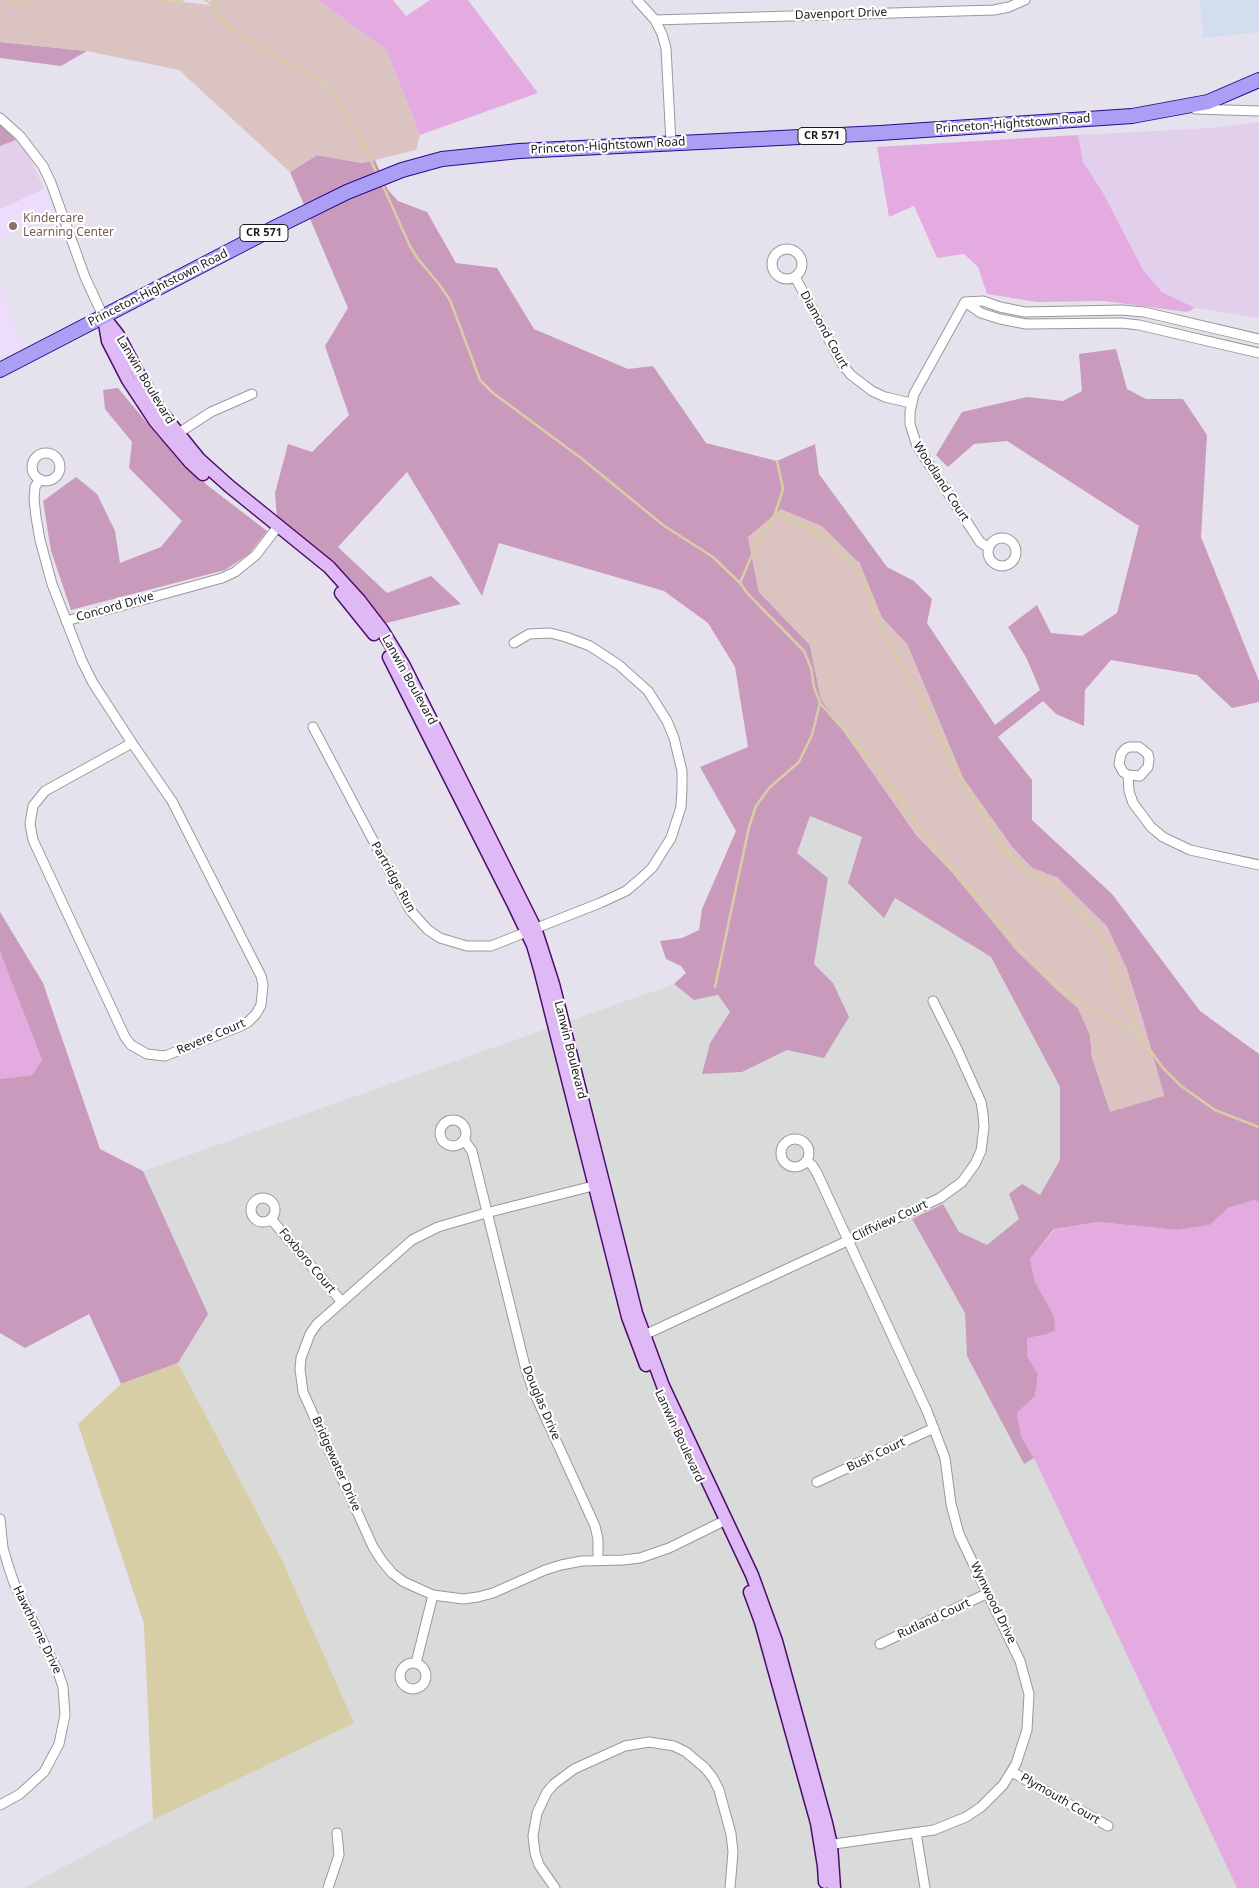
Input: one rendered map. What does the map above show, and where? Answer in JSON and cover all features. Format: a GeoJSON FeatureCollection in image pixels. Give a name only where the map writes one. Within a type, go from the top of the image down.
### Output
{"type":"FeatureCollection","features":[{"type":"Feature","properties":{"kind":"main road","name":"Princeton-Hightstown Road"},"geometry":{"type":"LineString","coordinates":[[0,370],[274,228],[367,183],[425,164],[464,156],[671,143],[880,133],[1132,116],[1180,109],[1208,102],[1259,80]]}},
{"type":"Feature","properties":{"kind":"street"},"geometry":{"type":"LineString","coordinates":[[636,0],[655,20],[662,34],[668,61],[671,143]]}},
{"type":"Feature","properties":{"kind":"street","name":"Davenport Drive"},"geometry":{"type":"LineString","coordinates":[[655,20],[994,10],[1009,7],[1025,0]]}},
{"type":"Feature","properties":{"kind":"street"},"geometry":{"type":"LineString","coordinates":[[1180,109],[1259,111]]}},
{"type":"Feature","properties":{"kind":"street"},"geometry":{"type":"LineString","coordinates":[[0,118],[20,136],[43,166],[85,277],[103,316]]}},
{"type":"Feature","properties":{"kind":"street","name":"Diamond Court"},"geometry":{"type":"LineString","coordinates":[[795,277],[842,364],[851,375],[872,391],[885,397],[911,403]]}},
{"type":"Feature","properties":{"kind":"street"},"geometry":{"type":"LineString","coordinates":[[965,302],[983,301],[1024,312],[1122,310],[1144,312],[1259,340]]}},
{"type":"Feature","properties":{"kind":"street"},"geometry":{"type":"LineString","coordinates":[[965,302],[981,313],[1000,320],[1026,324],[1121,323],[1139,325],[1259,353]]}},
{"type":"Feature","properties":{"kind":"street","name":"Woodland Court"},"geometry":{"type":"LineString","coordinates":[[965,302],[914,394],[911,403],[910,424],[917,446],[980,542],[989,548]]}},
{"type":"Feature","properties":{"kind":"street","name":"Lanwin Boulevard"},"geometry":{"type":"LineString","coordinates":[[103,316],[118,335],[174,436],[276,528],[329,567],[359,600],[382,630],[404,666],[531,930],[553,984],[599,1185],[636,1313],[640,1337],[723,1522],[752,1575],[776,1641],[826,1845],[834,1888]]}},
{"type":"Feature","properties":{"kind":"street"},"geometry":{"type":"LineString","coordinates":[[174,436],[211,412],[252,394]]}},
{"type":"Feature","properties":{"kind":"street"},"geometry":{"type":"LineString","coordinates":[[40,479],[36,487],[34,499],[40,540],[52,584],[66,621]]}},
{"type":"Feature","properties":{"kind":"street","name":"Concord Drive"},"geometry":{"type":"LineString","coordinates":[[132,743],[93,684],[66,621],[228,575],[246,564],[276,528]]}},
{"type":"Feature","properties":{"kind":"street","name":"Partridge Run"},"geometry":{"type":"LineString","coordinates":[[313,727],[410,910],[418,920],[440,938],[467,946],[491,946],[612,898],[640,880],[652,868],[662,854],[677,822],[681,807],[682,771],[674,738],[658,706],[643,686],[619,665],[590,646],[566,637],[550,634],[529,634],[514,643]]}},
{"type":"Feature","properties":{"kind":"street","name":"Revere Court"},"geometry":{"type":"LineString","coordinates":[[132,743],[172,801],[261,976],[263,985],[261,1005],[248,1022],[165,1056],[147,1054],[131,1045],[125,1037],[33,840],[30,824],[33,806],[45,791],[132,743]]}},
{"type":"Feature","properties":{"kind":"street"},"geometry":{"type":"LineString","coordinates":[[1128,775],[1129,791],[1133,804],[1151,828],[1163,837],[1190,850],[1259,865]]}},
{"type":"Feature","properties":{"kind":"street","name":"Cliffview Court"},"geometry":{"type":"LineString","coordinates":[[640,1337],[849,1241],[952,1191],[969,1173],[981,1151],[984,1127],[980,1102],[933,1001]]}},
{"type":"Feature","properties":{"kind":"street","name":"Douglas Drive"},"geometry":{"type":"LineString","coordinates":[[464,1140],[472,1151],[524,1366],[533,1390],[595,1526],[598,1539],[598,1560]]}},
{"type":"Feature","properties":{"kind":"street","name":"Wynwood Drive"},"geometry":{"type":"LineString","coordinates":[[806,1161],[812,1165],[817,1173],[934,1428],[946,1458],[953,1517],[959,1534],[1020,1661],[1029,1694],[1027,1730],[1023,1748],[1012,1772],[994,1796],[966,1817],[952,1824],[916,1833],[826,1845]]}},
{"type":"Feature","properties":{"kind":"street","name":"Bridgewater Drive"},"geometry":{"type":"LineString","coordinates":[[599,1185],[486,1213],[438,1228],[412,1240],[317,1324],[304,1346],[300,1369],[303,1392],[373,1547],[392,1573],[412,1586],[433,1595],[463,1599],[478,1597],[493,1593],[553,1567],[582,1561],[623,1560],[655,1554],[723,1522]]}},
{"type":"Feature","properties":{"kind":"street","name":"Foxboro Court"},"geometry":{"type":"LineString","coordinates":[[271,1219],[342,1302]]}},
{"type":"Feature","properties":{"kind":"street","name":"Bush Court"},"geometry":{"type":"LineString","coordinates":[[817,1482],[934,1428]]}},
{"type":"Feature","properties":{"kind":"street","name":"Hawthorne Drive"},"geometry":{"type":"LineString","coordinates":[[0,1519],[4,1566],[58,1672],[63,1687],[65,1715],[59,1744],[44,1772],[20,1794],[0,1805]]}},
{"type":"Feature","properties":{"kind":"street","name":"Rutland Court"},"geometry":{"type":"LineString","coordinates":[[880,1644],[988,1593]]}},
{"type":"Feature","properties":{"kind":"street"},"geometry":{"type":"LineString","coordinates":[[416,1663],[433,1595]]}},
{"type":"Feature","properties":{"kind":"street"},"geometry":{"type":"LineString","coordinates":[[555,1888],[539,1865],[533,1836],[537,1813],[547,1792],[559,1779],[574,1769],[625,1746],[649,1742],[674,1746],[686,1752],[700,1763],[713,1778],[719,1790],[731,1834],[733,1852],[730,1888]]}},
{"type":"Feature","properties":{"kind":"street","name":"Plymouth Court"},"geometry":{"type":"LineString","coordinates":[[1012,1772],[1108,1826]]}},
{"type":"Feature","properties":{"kind":"street"},"geometry":{"type":"LineString","coordinates":[[328,1888],[339,1855],[337,1833]]}},
{"type":"Feature","properties":{"kind":"street"},"geometry":{"type":"LineString","coordinates":[[916,1833],[925,1888]]}},
{"type":"Feature","properties":{"kind":"street","name":"Lanwin Boulevard"},"geometry":{"type":"LineString","coordinates":[[825,1888],[826,1845]]}},
{"type":"Feature","properties":{"kind":"shaded area"},"geometry":{"type":"Polygon","coordinates":[[[0,0],[166,0],[210,5],[211,0],[318,0],[386,50],[420,135],[416,150],[362,163],[317,155],[290,172],[179,70],[87,51],[0,42],[0,0]]]}},
{"type":"Feature","properties":{"kind":"shaded area"},"geometry":{"type":"Polygon","coordinates":[[[318,0],[393,0],[406,16],[430,0],[468,0],[538,93],[420,135],[386,50],[318,0]]]}},
{"type":"Feature","properties":{"kind":"shaded area"},"geometry":{"type":"Polygon","coordinates":[[[1200,0],[1259,0],[1259,32],[1203,38],[1200,0]]]}},
{"type":"Feature","properties":{"kind":"shaded area"},"geometry":{"type":"Polygon","coordinates":[[[0,42],[87,51],[61,66],[0,58],[0,42]]]}},
{"type":"Feature","properties":{"kind":"shaded area"},"geometry":{"type":"Polygon","coordinates":[[[1259,122],[1259,318],[1195,308],[1162,292],[1143,271],[1102,191],[1083,162],[1078,135],[1211,128],[1259,122]]]}},
{"type":"Feature","properties":{"kind":"shaded area"},"geometry":{"type":"Polygon","coordinates":[[[0,124],[16,140],[0,146],[0,124]]]}},
{"type":"Feature","properties":{"kind":"shaded area"},"geometry":{"type":"Polygon","coordinates":[[[1078,135],[1083,162],[1102,191],[1143,270],[1162,292],[1195,308],[1187,312],[1104,301],[1037,302],[987,294],[978,267],[964,254],[937,258],[914,206],[889,217],[877,147],[1078,135]]]}},
{"type":"Feature","properties":{"kind":"shaded area"},"geometry":{"type":"Polygon","coordinates":[[[16,140],[29,155],[44,189],[0,209],[0,146],[16,140]]]}},
{"type":"Feature","properties":{"kind":"shaded area"},"geometry":{"type":"Polygon","coordinates":[[[317,155],[362,163],[375,160],[388,190],[398,201],[427,212],[456,263],[497,268],[534,329],[628,369],[653,366],[706,443],[777,461],[815,444],[819,474],[887,567],[914,581],[932,599],[927,623],[995,725],[1040,690],[1027,659],[1008,627],[1037,605],[1051,633],[1082,636],[1117,613],[1139,526],[1007,441],[974,444],[948,467],[936,455],[962,412],[1027,397],[1063,401],[1082,391],[1079,354],[1116,349],[1127,389],[1146,399],[1183,399],[1207,435],[1201,537],[1259,681],[1259,702],[1232,708],[1197,675],[1111,660],[1085,690],[1084,726],[1056,714],[1043,701],[998,737],[1032,780],[1032,820],[1112,894],[1200,1011],[1259,1054],[1259,1203],[1255,1200],[1228,1208],[1210,1225],[1178,1230],[1098,1222],[1054,1229],[1030,1259],[1035,1282],[1054,1316],[1055,1330],[1044,1335],[1027,1338],[1027,1356],[1038,1374],[1035,1396],[1017,1413],[1021,1436],[1034,1458],[1024,1464],[967,1356],[965,1313],[912,1219],[943,1204],[959,1232],[987,1245],[1019,1219],[1009,1194],[1022,1184],[1040,1195],[1060,1160],[1060,1087],[991,957],[895,898],[884,918],[848,883],[862,837],[810,816],[797,853],[828,878],[814,964],[833,983],[849,1017],[824,1058],[787,1050],[742,1072],[702,1074],[710,1043],[730,1012],[718,995],[694,1000],[674,984],[686,973],[681,966],[666,959],[660,941],[682,938],[699,930],[702,909],[736,831],[700,767],[748,747],[735,667],[708,623],[664,591],[499,543],[482,596],[407,472],[338,547],[387,593],[431,576],[461,604],[383,624],[277,519],[275,493],[288,444],[312,452],[349,415],[325,346],[348,308],[290,172],[317,155]],[[748,537],[759,592],[810,645],[821,699],[917,836],[951,871],[1016,950],[1078,1008],[1090,1035],[1092,1058],[1164,1096],[1126,967],[1058,878],[1032,868],[1012,847],[963,778],[907,644],[882,618],[859,562],[748,537]]]}},
{"type":"Feature","properties":{"kind":"shaded area","name":"Kindercare Learning Center"},"geometry":{"type":"Polygon","coordinates":[[[44,189],[53,212],[0,239],[0,209],[44,189]]]}},
{"type":"Feature","properties":{"kind":"shaded area"},"geometry":{"type":"Polygon","coordinates":[[[0,287],[22,346],[0,358],[0,287]]]}},
{"type":"Feature","properties":{"kind":"shaded area"},"geometry":{"type":"Polygon","coordinates":[[[118,388],[157,435],[207,485],[267,531],[249,554],[225,570],[71,610],[51,551],[43,501],[76,477],[97,494],[115,531],[120,563],[161,547],[182,521],[129,468],[132,442],[105,409],[103,390],[118,388]]]}},
{"type":"Feature","properties":{"kind":"shaded area"},"geometry":{"type":"Polygon","coordinates":[[[781,509],[822,526],[859,563],[882,618],[907,644],[963,778],[1012,847],[1032,868],[1058,878],[1107,926],[1126,967],[1164,1096],[1110,1112],[1092,1058],[1090,1035],[1078,1008],[1016,950],[951,871],[917,836],[821,699],[810,645],[759,592],[748,537],[781,509]]]}},
{"type":"Feature","properties":{"kind":"shaded area"},"geometry":{"type":"Polygon","coordinates":[[[810,816],[862,837],[884,918],[895,898],[991,957],[1060,1087],[1060,1160],[1040,1195],[1019,1219],[987,1245],[959,1233],[912,1220],[965,1313],[967,1356],[1024,1463],[1034,1458],[1237,1888],[23,1888],[153,1820],[353,1723],[281,1558],[178,1363],[208,1314],[143,1171],[674,984],[694,1000],[718,995],[730,1012],[710,1043],[702,1074],[742,1072],[787,1050],[824,1057],[833,983],[814,964],[828,878],[797,853],[810,816]]]}},
{"type":"Feature","properties":{"kind":"shaded area"},"geometry":{"type":"Polygon","coordinates":[[[0,912],[43,983],[100,1149],[143,1171],[208,1314],[178,1363],[121,1384],[89,1314],[25,1348],[0,1333],[0,1079],[32,1075],[42,1060],[0,952],[0,912]]]}},
{"type":"Feature","properties":{"kind":"shaded area"},"geometry":{"type":"Polygon","coordinates":[[[0,952],[42,1060],[32,1075],[0,1079],[0,952]]]}},
{"type":"Feature","properties":{"kind":"shaded area"},"geometry":{"type":"Polygon","coordinates":[[[1255,1200],[1259,1203],[1259,1888],[1237,1888],[1034,1458],[1021,1436],[1017,1413],[1035,1396],[1038,1374],[1027,1356],[1027,1338],[1044,1335],[1054,1316],[1035,1282],[1030,1259],[1055,1229],[1098,1222],[1178,1230],[1210,1225],[1228,1208],[1255,1200]]]}},
{"type":"Feature","properties":{"kind":"shaded area"},"geometry":{"type":"Polygon","coordinates":[[[178,1363],[281,1558],[354,1723],[153,1820],[144,1624],[78,1424],[121,1384],[178,1363]]]}},
{"type":"Feature","properties":{"kind":"waterway"},"geometry":{"type":"LineString","coordinates":[[10,0],[15,3],[31,3],[36,0]]}},
{"type":"Feature","properties":{"kind":"waterway"},"geometry":{"type":"LineString","coordinates":[[165,0],[173,2],[183,0]]}},
{"type":"Feature","properties":{"kind":"waterway"},"geometry":{"type":"LineString","coordinates":[[205,0],[211,4],[222,19],[239,35],[323,82],[342,105],[364,145],[377,174]]}},
{"type":"Feature","properties":{"kind":"waterway"},"geometry":{"type":"LineString","coordinates":[[382,184],[410,246],[450,300],[480,380],[493,393],[581,458],[663,525],[713,557],[740,583],[748,594],[804,651],[811,668],[814,687],[820,703],[882,773],[931,844],[1032,963],[1070,997],[1138,1033]]}},
{"type":"Feature","properties":{"kind":"waterway"},"geometry":{"type":"LineString","coordinates":[[740,583],[754,550],[775,514],[783,489],[777,461]]}},
{"type":"Feature","properties":{"kind":"waterway"},"geometry":{"type":"LineString","coordinates":[[775,514],[809,527],[842,553],[864,578],[881,628],[928,712],[959,774],[1003,848],[1029,873],[1057,887],[1095,928],[1112,958],[1118,991],[1138,1033],[1163,1068],[1181,1086],[1215,1110],[1259,1127]]}},
{"type":"Feature","properties":{"kind":"waterway"},"geometry":{"type":"LineString","coordinates":[[715,987],[749,827],[756,806],[769,788],[799,762],[812,735],[820,703]]}},
{"type":"Feature","properties":{"kind":"place","name":"Kindercare Learning Center"},"geometry":{"type":"Point","coordinates":[13,226]}}]}
